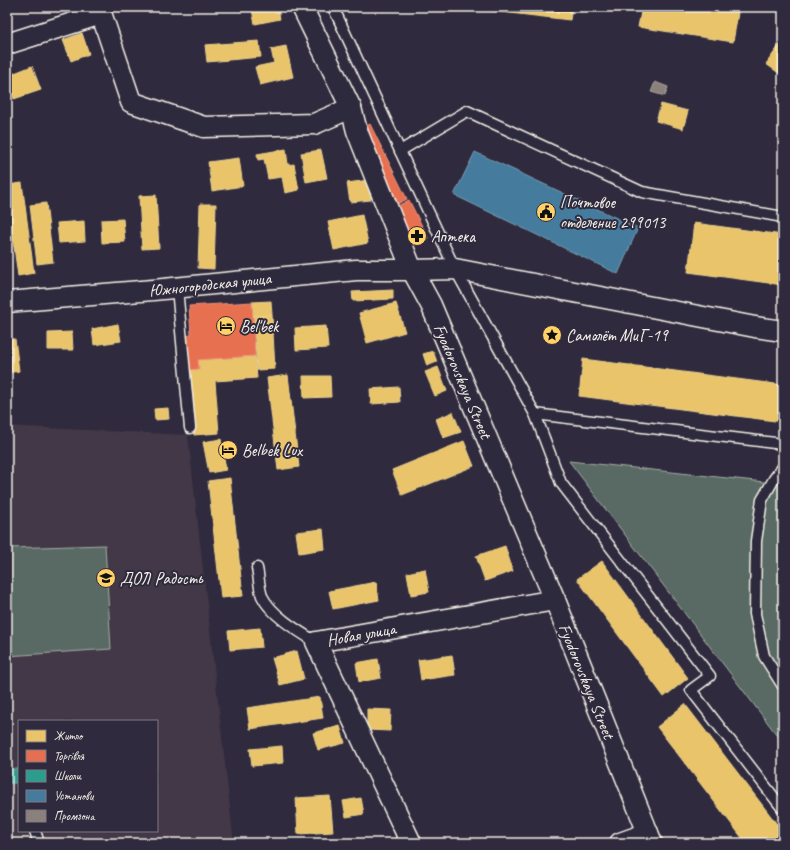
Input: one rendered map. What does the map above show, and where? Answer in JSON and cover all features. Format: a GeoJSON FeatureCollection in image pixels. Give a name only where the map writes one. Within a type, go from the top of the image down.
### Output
{"type":"FeatureCollection","features":[{"type":"Feature","properties":{"kind":"street","name":"Fyodorovskaya Street"},"geometry":{"type":"LineString","coordinates":[[302,7],[351,108],[357,131],[412,270],[431,305],[555,600],[650,838]]}},
{"type":"Feature","properties":{"kind":"street"},"geometry":{"type":"LineString","coordinates":[[7,44],[100,10],[131,102],[204,127],[314,124],[351,108]]}},
{"type":"Feature","properties":{"kind":"street"},"geometry":{"type":"LineString","coordinates":[[412,270],[455,269],[783,331]]}},
{"type":"Feature","properties":{"kind":"street","name":"Южногородская улица"},"geometry":{"type":"LineString","coordinates":[[7,302],[177,288],[356,270],[412,270]]}},
{"type":"Feature","properties":{"kind":"street","name":"Новая улица"},"geometry":{"type":"LineString","coordinates":[[411,843],[316,642],[555,600]]}},
{"type":"Feature","properties":{"kind":"street"},"geometry":{"type":"LineString","coordinates":[[620,843],[650,838]]}},
{"type":"Feature","properties":{"kind":"lane"},"geometry":{"type":"LineString","coordinates":[[333,7],[455,269],[535,414],[561,483],[710,676],[691,690],[783,809]]}},
{"type":"Feature","properties":{"kind":"lane"},"geometry":{"type":"LineString","coordinates":[[400,151],[467,111],[642,192],[783,217]]}},
{"type":"Feature","properties":{"kind":"lane"},"geometry":{"type":"LineString","coordinates":[[177,288],[190,428]]}},
{"type":"Feature","properties":{"kind":"lane"},"geometry":{"type":"LineString","coordinates":[[535,414],[783,444]]}},
{"type":"Feature","properties":{"kind":"lane"},"geometry":{"type":"LineString","coordinates":[[783,467],[762,500],[756,541],[755,614],[764,656],[783,686]]}},
{"type":"Feature","properties":{"kind":"lane"},"geometry":{"type":"LineString","coordinates":[[257,568],[262,595],[274,612],[290,626],[316,642]]}},
{"type":"Feature","properties":{"kind":"lane"},"geometry":{"type":"LineString","coordinates":[[34,832],[39,843]]}},
{"type":"Feature","properties":{"kind":"shaded area","name":"ДОЛ Радость"},"geometry":{"type":"Polygon","coordinates":[[[7,426],[188,435],[234,843],[7,843],[7,426]]]}},
{"type":"Feature","properties":{"kind":"green space"},"geometry":{"type":"Polygon","coordinates":[[[569,461],[783,484],[783,743],[569,461]]]}},
{"type":"Feature","properties":{"kind":"green space"},"geometry":{"type":"Polygon","coordinates":[[[105,545],[111,649],[7,656],[7,548],[105,545]]]}},
{"type":"Feature","properties":{"kind":"building: Житло"},"geometry":{"type":"Polygon","coordinates":[[[267,7],[278,7],[280,19],[255,24],[252,10],[267,7]]]}},
{"type":"Feature","properties":{"kind":"building: Житло"},"geometry":{"type":"Polygon","coordinates":[[[475,7],[572,7],[570,20],[475,9],[475,7]]]}},
{"type":"Feature","properties":{"kind":"building: Житло"},"geometry":{"type":"Polygon","coordinates":[[[642,7],[739,7],[733,42],[638,27],[642,7]]]}},
{"type":"Feature","properties":{"kind":"building: Житло"},"geometry":{"type":"Polygon","coordinates":[[[82,33],[89,54],[71,61],[63,40],[82,33]]]}},
{"type":"Feature","properties":{"kind":"building: Житло"},"geometry":{"type":"Polygon","coordinates":[[[783,40],[783,76],[766,64],[783,40]]]}},
{"type":"Feature","properties":{"kind":"building: Житло"},"geometry":{"type":"Polygon","coordinates":[[[259,41],[261,57],[207,62],[205,45],[259,41]]]}},
{"type":"Feature","properties":{"kind":"building: Житло"},"geometry":{"type":"Polygon","coordinates":[[[286,46],[293,77],[260,85],[255,67],[274,63],[271,49],[286,46]]]}},
{"type":"Feature","properties":{"kind":"building: Житло"},"geometry":{"type":"Polygon","coordinates":[[[32,66],[41,90],[14,99],[7,76],[32,66]]]}},
{"type":"Feature","properties":{"kind":"building: Житло"},"geometry":{"type":"Polygon","coordinates":[[[661,104],[688,111],[683,129],[656,121],[661,104]]]}},
{"type":"Feature","properties":{"kind":"building: Житло"},"geometry":{"type":"Polygon","coordinates":[[[286,149],[288,165],[294,164],[299,190],[285,193],[282,177],[268,179],[264,159],[258,160],[257,154],[286,149]]]}},
{"type":"Feature","properties":{"kind":"building: Житло"},"geometry":{"type":"Polygon","coordinates":[[[321,150],[327,178],[306,182],[301,153],[321,150]]]}},
{"type":"Feature","properties":{"kind":"building: Житло"},"geometry":{"type":"Polygon","coordinates":[[[239,158],[243,186],[212,191],[208,162],[239,158]]]}},
{"type":"Feature","properties":{"kind":"building: Житло"},"geometry":{"type":"Polygon","coordinates":[[[369,180],[371,200],[350,202],[347,183],[369,180]]]}},
{"type":"Feature","properties":{"kind":"building: Житло"},"geometry":{"type":"Polygon","coordinates":[[[22,183],[34,273],[18,276],[8,204],[7,205],[7,185],[22,183]]]}},
{"type":"Feature","properties":{"kind":"building: Житло"},"geometry":{"type":"Polygon","coordinates":[[[156,195],[159,248],[142,249],[139,196],[156,195]]]}},
{"type":"Feature","properties":{"kind":"building: Житло"},"geometry":{"type":"Polygon","coordinates":[[[46,203],[53,262],[37,264],[30,205],[46,203]]]}},
{"type":"Feature","properties":{"kind":"building: Житло"},"geometry":{"type":"Polygon","coordinates":[[[200,204],[216,204],[214,269],[198,268],[200,204]]]}},
{"type":"Feature","properties":{"kind":"building: Житло"},"geometry":{"type":"Polygon","coordinates":[[[362,215],[368,243],[334,250],[328,222],[362,215]]]}},
{"type":"Feature","properties":{"kind":"building: Житло"},"geometry":{"type":"Polygon","coordinates":[[[123,219],[125,242],[102,243],[101,220],[123,219]]]}},
{"type":"Feature","properties":{"kind":"building: Житло"},"geometry":{"type":"Polygon","coordinates":[[[84,221],[85,241],[59,243],[57,223],[84,221]]]}},
{"type":"Feature","properties":{"kind":"building: Житло"},"geometry":{"type":"Polygon","coordinates":[[[694,223],[783,235],[783,285],[688,272],[694,223]]]}},
{"type":"Feature","properties":{"kind":"building: Житло"},"geometry":{"type":"Polygon","coordinates":[[[393,290],[393,299],[353,301],[352,292],[393,290]]]}},
{"type":"Feature","properties":{"kind":"building: Житло"},"geometry":{"type":"Polygon","coordinates":[[[271,301],[272,315],[253,316],[252,302],[271,301]]]}},
{"type":"Feature","properties":{"kind":"building: Житло"},"geometry":{"type":"Polygon","coordinates":[[[396,303],[405,332],[367,343],[359,313],[396,303]]]}},
{"type":"Feature","properties":{"kind":"building: Житло"},"geometry":{"type":"Polygon","coordinates":[[[272,315],[275,369],[257,370],[253,316],[272,315]]]}},
{"type":"Feature","properties":{"kind":"building: Житло"},"geometry":{"type":"Polygon","coordinates":[[[118,324],[121,341],[94,345],[92,329],[118,324]]]}},
{"type":"Feature","properties":{"kind":"building: Житло"},"geometry":{"type":"Polygon","coordinates":[[[326,326],[328,348],[296,350],[295,328],[326,326]]]}},
{"type":"Feature","properties":{"kind":"building: Житло"},"geometry":{"type":"Polygon","coordinates":[[[72,332],[73,350],[48,350],[48,333],[72,332]]]}},
{"type":"Feature","properties":{"kind":"building: Житло"},"geometry":{"type":"Polygon","coordinates":[[[15,339],[19,371],[7,373],[7,340],[15,339]]]}},
{"type":"Feature","properties":{"kind":"building: Житло"},"geometry":{"type":"Polygon","coordinates":[[[433,351],[437,362],[427,366],[423,354],[433,351]]]}},
{"type":"Feature","properties":{"kind":"building: Житло"},"geometry":{"type":"Polygon","coordinates":[[[255,356],[257,378],[215,381],[219,433],[194,435],[188,370],[199,369],[198,360],[255,356]]]}},
{"type":"Feature","properties":{"kind":"building: Житло"},"geometry":{"type":"Polygon","coordinates":[[[583,359],[783,385],[783,422],[579,396],[583,359]]]}},
{"type":"Feature","properties":{"kind":"building: Житло"},"geometry":{"type":"Polygon","coordinates":[[[438,367],[447,391],[435,396],[425,372],[438,367]]]}},
{"type":"Feature","properties":{"kind":"building: Житло"},"geometry":{"type":"Polygon","coordinates":[[[288,375],[299,467],[278,470],[267,378],[288,375]]]}},
{"type":"Feature","properties":{"kind":"building: Житло"},"geometry":{"type":"Polygon","coordinates":[[[303,376],[330,376],[331,397],[304,398],[303,376]]]}},
{"type":"Feature","properties":{"kind":"building: Житло"},"geometry":{"type":"Polygon","coordinates":[[[399,387],[400,402],[371,404],[370,389],[399,387]]]}},
{"type":"Feature","properties":{"kind":"building: Житло"},"geometry":{"type":"Polygon","coordinates":[[[168,408],[169,419],[155,420],[154,409],[168,408]]]}},
{"type":"Feature","properties":{"kind":"building: Житло"},"geometry":{"type":"Polygon","coordinates":[[[453,412],[461,432],[443,438],[436,419],[453,412]]]}},
{"type":"Feature","properties":{"kind":"building: Житло"},"geometry":{"type":"Polygon","coordinates":[[[221,439],[226,470],[209,473],[203,442],[221,439]]]}},
{"type":"Feature","properties":{"kind":"building: Житло"},"geometry":{"type":"Polygon","coordinates":[[[464,441],[474,466],[402,495],[392,470],[464,441]]]}},
{"type":"Feature","properties":{"kind":"building: Житло"},"geometry":{"type":"Polygon","coordinates":[[[230,478],[243,596],[221,598],[208,481],[230,478]]]}},
{"type":"Feature","properties":{"kind":"building: Житло"},"geometry":{"type":"Polygon","coordinates":[[[323,529],[325,549],[299,553],[296,532],[323,529]]]}},
{"type":"Feature","properties":{"kind":"building: Житло"},"geometry":{"type":"Polygon","coordinates":[[[505,546],[513,571],[485,581],[476,556],[505,546]]]}},
{"type":"Feature","properties":{"kind":"building: Житло"},"geometry":{"type":"Polygon","coordinates":[[[602,561],[688,678],[664,697],[577,579],[602,561]]]}},
{"type":"Feature","properties":{"kind":"building: Житло"},"geometry":{"type":"Polygon","coordinates":[[[425,569],[429,592],[411,595],[407,573],[425,569]]]}},
{"type":"Feature","properties":{"kind":"building: Житло"},"geometry":{"type":"Polygon","coordinates":[[[376,582],[379,600],[333,609],[329,591],[376,582]]]}},
{"type":"Feature","properties":{"kind":"building: Житло"},"geometry":{"type":"Polygon","coordinates":[[[260,628],[262,647],[230,650],[228,631],[260,628]]]}},
{"type":"Feature","properties":{"kind":"building: Житло"},"geometry":{"type":"Polygon","coordinates":[[[297,651],[304,679],[280,685],[272,658],[297,651]]]}},
{"type":"Feature","properties":{"kind":"building: Житло"},"geometry":{"type":"Polygon","coordinates":[[[452,655],[455,675],[421,680],[418,660],[452,655]]]}},
{"type":"Feature","properties":{"kind":"building: Житло"},"geometry":{"type":"Polygon","coordinates":[[[378,659],[381,678],[359,682],[356,663],[378,659]]]}},
{"type":"Feature","properties":{"kind":"building: Житло"},"geometry":{"type":"Polygon","coordinates":[[[320,697],[323,718],[250,729],[247,708],[320,697]]]}},
{"type":"Feature","properties":{"kind":"building: Житло"},"geometry":{"type":"Polygon","coordinates":[[[685,704],[783,832],[783,843],[746,843],[657,727],[685,704]]]}},
{"type":"Feature","properties":{"kind":"building: Житло"},"geometry":{"type":"Polygon","coordinates":[[[367,709],[391,710],[390,731],[367,730],[367,709]]]}},
{"type":"Feature","properties":{"kind":"building: Житло"},"geometry":{"type":"Polygon","coordinates":[[[340,726],[345,743],[318,750],[313,733],[340,726]]]}},
{"type":"Feature","properties":{"kind":"building: Житло"},"geometry":{"type":"Polygon","coordinates":[[[282,746],[283,763],[252,766],[250,749],[282,746]]]}},
{"type":"Feature","properties":{"kind":"building: Житло"},"geometry":{"type":"Polygon","coordinates":[[[330,796],[333,832],[298,834],[296,798],[330,796]]]}},
{"type":"Feature","properties":{"kind":"building: Житло"},"geometry":{"type":"Polygon","coordinates":[[[361,798],[364,814],[346,817],[343,801],[361,798]]]}},
{"type":"Feature","properties":{"kind":"building: Торгівля"},"geometry":{"type":"Polygon","coordinates":[[[370,124],[407,199],[395,205],[359,130],[370,124]]]}},
{"type":"Feature","properties":{"kind":"building: Торгівля"},"geometry":{"type":"Polygon","coordinates":[[[409,200],[428,238],[414,244],[396,207],[409,200]]]}},
{"type":"Feature","properties":{"kind":"building: Торгівля"},"geometry":{"type":"Polygon","coordinates":[[[252,302],[255,356],[198,360],[199,369],[188,370],[185,336],[191,335],[189,306],[252,302]]]}},
{"type":"Feature","properties":{"kind":"building: Школи"},"geometry":{"type":"Polygon","coordinates":[[[7,769],[18,769],[18,783],[7,783],[7,769]]]}},
{"type":"Feature","properties":{"kind":"building: Установи","name":"Почтовое отделение 299013"},"geometry":{"type":"Polygon","coordinates":[[[475,152],[638,228],[618,274],[454,195],[475,152]]]}},
{"type":"Feature","properties":{"kind":"building: Промзона"},"geometry":{"type":"Polygon","coordinates":[[[655,82],[668,87],[665,96],[651,92],[655,82]]]}},
{"type":"Feature","properties":{"kind":"place","name":"Почтовое отделение 299013"},"geometry":{"type":"Point","coordinates":[546,212]}},
{"type":"Feature","properties":{"kind":"place","name":"Аптека"},"geometry":{"type":"Point","coordinates":[417,236]}},
{"type":"Feature","properties":{"kind":"place","name":"Bel'bek"},"geometry":{"type":"Point","coordinates":[226,326]}},
{"type":"Feature","properties":{"kind":"place","name":"Самолёт МиГ-19"},"geometry":{"type":"Point","coordinates":[552,335]}},
{"type":"Feature","properties":{"kind":"place","name":"Belbek Lux"},"geometry":{"type":"Point","coordinates":[228,450]}},
{"type":"Feature","properties":{"kind":"place","name":"ДОЛ Радость"},"geometry":{"type":"Point","coordinates":[106,578]}}]}
